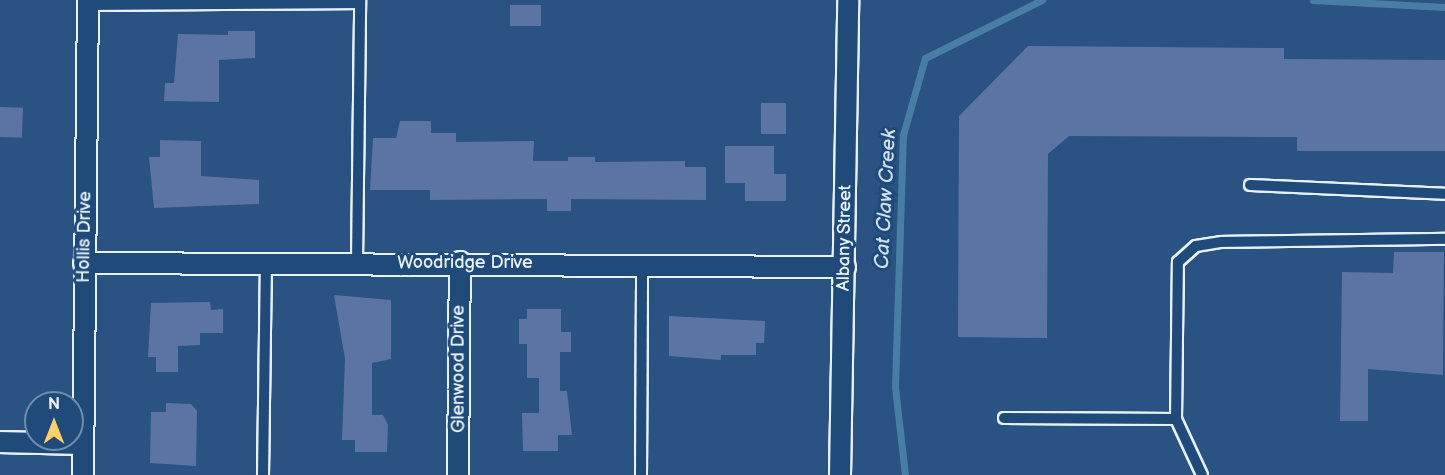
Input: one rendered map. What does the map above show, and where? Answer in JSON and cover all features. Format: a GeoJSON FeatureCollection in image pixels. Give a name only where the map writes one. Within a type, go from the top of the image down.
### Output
{"type":"FeatureCollection","features":[{"type":"Feature","properties":{"kind":"street","name":"Albany Street"},"geometry":{"type":"LineString","coordinates":[[840,475],[848,0]]}},
{"type":"Feature","properties":{"kind":"street","name":"Hollis Drive"},"geometry":{"type":"LineString","coordinates":[[83,391],[88,2]]}},
{"type":"Feature","properties":{"kind":"street","name":"Woodridge Drive"},"geometry":{"type":"LineString","coordinates":[[84,263],[460,262],[845,267]]}},
{"type":"Feature","properties":{"kind":"street","name":"Glenwood Drive"},"geometry":{"type":"LineString","coordinates":[[458,475],[460,262]]}},
{"type":"Feature","properties":{"kind":"street"},"geometry":{"type":"LineString","coordinates":[[0,442],[24,443]]}},
{"type":"Feature","properties":{"kind":"street","name":"Hollis Drive"},"geometry":{"type":"LineString","coordinates":[[83,451],[83,475]]}},
{"type":"Feature","properties":{"kind":"lane"},"geometry":{"type":"LineString","coordinates":[[88,2],[360,2],[357,262]]}},
{"type":"Feature","properties":{"kind":"lane"},"geometry":{"type":"LineString","coordinates":[[1250,185],[1445,194]]}},
{"type":"Feature","properties":{"kind":"lane"},"geometry":{"type":"LineString","coordinates":[[1202,475],[1176,419],[1178,262],[1196,246],[1445,239]]}},
{"type":"Feature","properties":{"kind":"lane"},"geometry":{"type":"LineString","coordinates":[[263,475],[266,262]]}},
{"type":"Feature","properties":{"kind":"lane"},"geometry":{"type":"LineString","coordinates":[[641,475],[642,265]]}},
{"type":"Feature","properties":{"kind":"lane"},"geometry":{"type":"LineString","coordinates":[[1004,418],[1176,419]]}},
{"type":"Feature","properties":{"kind":"building"},"geometry":{"type":"Polygon","coordinates":[[[510,5],[541,5],[541,26],[510,26],[510,5]]]}},
{"type":"Feature","properties":{"kind":"building"},"geometry":{"type":"Polygon","coordinates":[[[228,31],[255,31],[255,58],[219,60],[219,102],[164,101],[165,83],[174,83],[178,34],[228,35],[228,31]]]}},
{"type":"Feature","properties":{"kind":"building"},"geometry":{"type":"Polygon","coordinates":[[[1028,46],[1284,48],[1284,59],[1445,60],[1445,151],[1297,151],[1297,137],[1069,136],[1048,154],[1047,338],[958,337],[959,116],[1028,46]]]}},
{"type":"Feature","properties":{"kind":"building"},"geometry":{"type":"Polygon","coordinates":[[[761,103],[786,103],[786,134],[761,134],[761,103]]]}},
{"type":"Feature","properties":{"kind":"building"},"geometry":{"type":"Polygon","coordinates":[[[0,107],[23,108],[22,138],[0,137],[0,107]]]}},
{"type":"Feature","properties":{"kind":"building"},"geometry":{"type":"Polygon","coordinates":[[[400,121],[431,121],[431,133],[456,133],[456,142],[534,141],[533,161],[568,161],[568,157],[595,157],[595,162],[685,161],[685,167],[706,167],[706,200],[571,199],[571,211],[547,211],[547,199],[430,200],[430,190],[370,190],[373,138],[396,138],[400,121]]]}},
{"type":"Feature","properties":{"kind":"building"},"geometry":{"type":"Polygon","coordinates":[[[160,140],[201,141],[201,176],[259,180],[259,204],[154,208],[149,157],[160,157],[160,140]]]}},
{"type":"Feature","properties":{"kind":"building"},"geometry":{"type":"Polygon","coordinates":[[[725,146],[774,146],[774,174],[786,174],[786,201],[745,201],[745,183],[725,183],[725,146]]]}},
{"type":"Feature","properties":{"kind":"building"},"geometry":{"type":"Polygon","coordinates":[[[1394,252],[1444,252],[1443,375],[1368,369],[1368,421],[1340,421],[1342,272],[1393,273],[1394,252]]]}},
{"type":"Feature","properties":{"kind":"building"},"geometry":{"type":"Polygon","coordinates":[[[334,295],[391,300],[391,359],[372,363],[372,415],[383,415],[388,425],[387,452],[355,452],[355,440],[342,440],[345,359],[334,295]]]}},
{"type":"Feature","properties":{"kind":"building"},"geometry":{"type":"Polygon","coordinates":[[[210,302],[211,310],[223,309],[223,333],[200,333],[200,345],[178,346],[178,372],[156,372],[156,357],[148,357],[151,303],[210,302]]]}},
{"type":"Feature","properties":{"kind":"building"},"geometry":{"type":"Polygon","coordinates":[[[527,309],[561,309],[561,332],[571,332],[571,352],[560,352],[560,391],[567,391],[572,435],[558,435],[558,451],[523,451],[522,413],[539,413],[539,378],[527,378],[527,344],[519,344],[519,319],[527,319],[527,309]]]}},
{"type":"Feature","properties":{"kind":"building"},"geometry":{"type":"Polygon","coordinates":[[[669,316],[765,321],[764,343],[756,343],[756,355],[721,355],[721,360],[669,356],[669,316]]]}},
{"type":"Feature","properties":{"kind":"building"},"geometry":{"type":"Polygon","coordinates":[[[166,403],[191,404],[197,411],[196,466],[150,463],[151,412],[166,412],[166,403]]]}},
{"type":"Feature","properties":{"kind":"waterway","name":"Cat Claw Creek"},"geometry":{"type":"LineString","coordinates":[[905,475],[895,387],[903,135],[925,58],[1042,0]]}},
{"type":"Feature","properties":{"kind":"waterway","name":"Cat Claw Creek"},"geometry":{"type":"LineString","coordinates":[[1313,0],[1445,7]]}}]}
